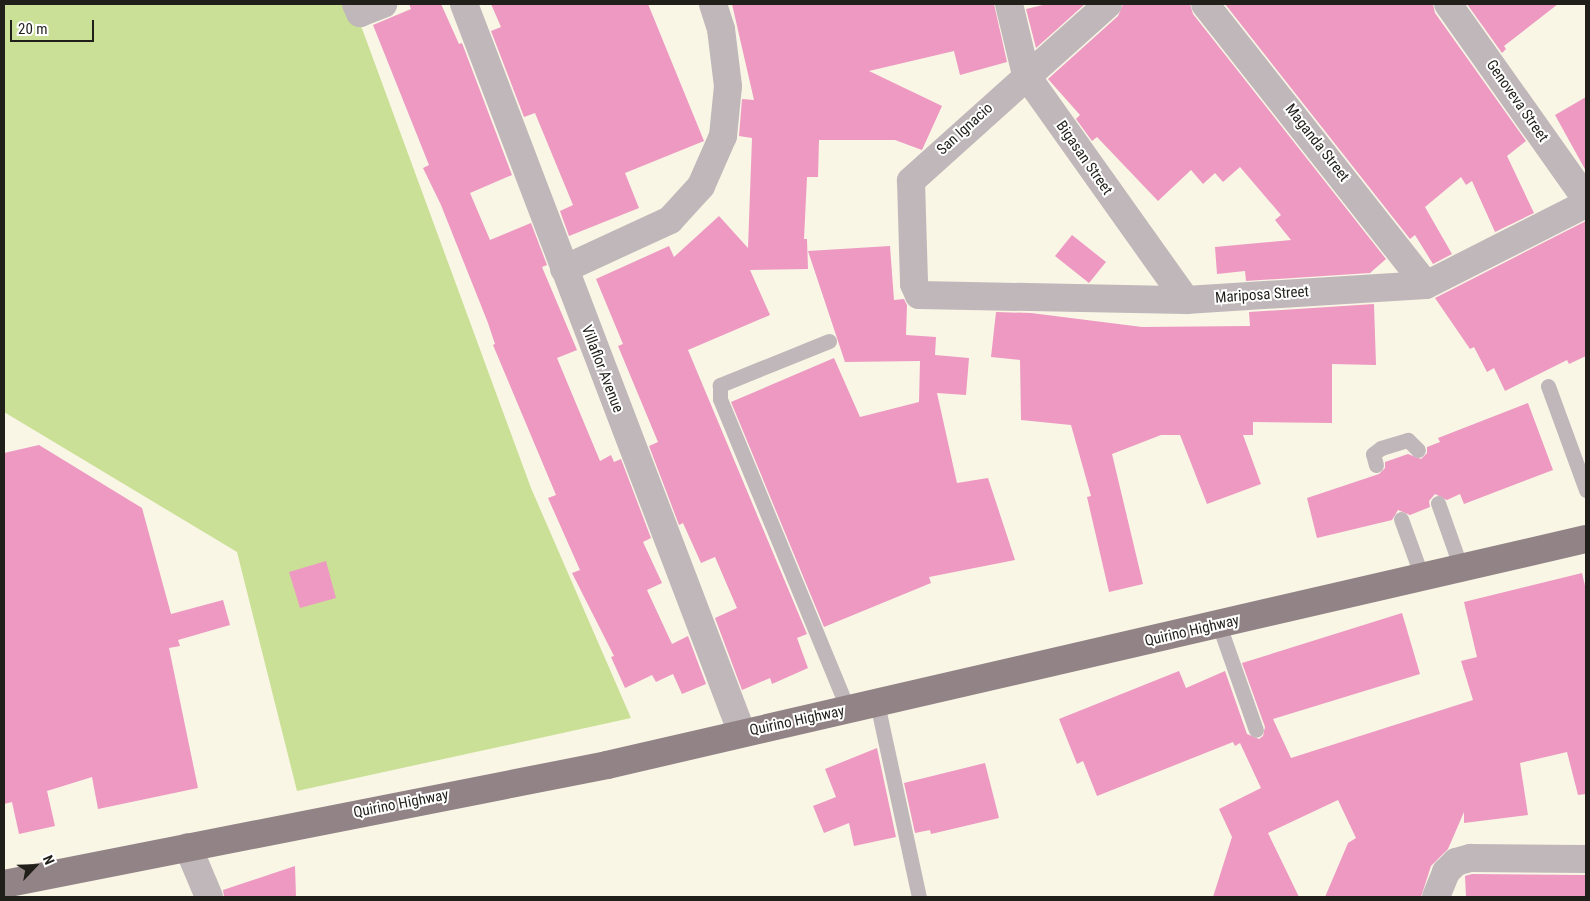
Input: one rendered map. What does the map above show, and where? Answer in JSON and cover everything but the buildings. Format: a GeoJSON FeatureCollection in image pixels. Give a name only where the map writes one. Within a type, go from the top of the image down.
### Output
{"type":"FeatureCollection","features":[{"type":"Feature","properties":{"kind":"main road","name":"Quirino Highway"},"geometry":{"type":"LineString","coordinates":[[4,884],[607,765],[1586,539]]}},
{"type":"Feature","properties":{"kind":"street"},"geometry":{"type":"LineString","coordinates":[[356,4],[360,13],[383,4]]}},
{"type":"Feature","properties":{"kind":"street","name":"Villaflor Avenue"},"geometry":{"type":"LineString","coordinates":[[464,4],[742,733]]}},
{"type":"Feature","properties":{"kind":"street"},"geometry":{"type":"LineString","coordinates":[[564,269],[670,220],[701,186],[723,136],[728,86],[721,29],[713,4]]}},
{"type":"Feature","properties":{"kind":"street","name":"Bigasan Street"},"geometry":{"type":"LineString","coordinates":[[1008,4],[1026,75],[1186,300]]}},
{"type":"Feature","properties":{"kind":"street","name":"San Ignacio"},"geometry":{"type":"LineString","coordinates":[[919,294],[914,284],[911,181],[1026,75],[1108,4]]}},
{"type":"Feature","properties":{"kind":"street","name":"Maganda Street"},"geometry":{"type":"LineString","coordinates":[[1205,4],[1426,285]]}},
{"type":"Feature","properties":{"kind":"street","name":"Genoveva Street"},"geometry":{"type":"LineString","coordinates":[[1448,4],[1586,199]]}},
{"type":"Feature","properties":{"kind":"street","name":"Mariposa Street"},"geometry":{"type":"LineString","coordinates":[[919,294],[1186,300],[1426,285],[1586,204]]}},
{"type":"Feature","properties":{"kind":"street"},"geometry":{"type":"LineString","coordinates":[[188,847],[209,897]]}},
{"type":"Feature","properties":{"kind":"street"},"geometry":{"type":"LineString","coordinates":[[1436,897],[1446,872],[1456,862],[1470,858],[1586,859]]}},
{"type":"Feature","properties":{"kind":"lane"},"geometry":{"type":"LineString","coordinates":[[829,341],[720,386],[720,399],[848,710]]}},
{"type":"Feature","properties":{"kind":"lane"},"geometry":{"type":"LineString","coordinates":[[1548,386],[1586,490]]}},
{"type":"Feature","properties":{"kind":"lane"},"geometry":{"type":"LineString","coordinates":[[1376,465],[1373,454],[1381,448],[1408,440],[1418,450]]}},
{"type":"Feature","properties":{"kind":"lane"},"geometry":{"type":"LineString","coordinates":[[1438,503],[1461,568]]}},
{"type":"Feature","properties":{"kind":"lane"},"geometry":{"type":"LineString","coordinates":[[1401,519],[1422,577]]}},
{"type":"Feature","properties":{"kind":"lane"},"geometry":{"type":"LineString","coordinates":[[1219,625],[1256,730]]}},
{"type":"Feature","properties":{"kind":"lane"},"geometry":{"type":"LineString","coordinates":[[877,703],[919,897]]}},
{"type":"Feature","properties":{"kind":"green space"},"geometry":{"type":"Polygon","coordinates":[[[4,4],[353,4],[531,488],[631,718],[297,791],[237,552],[4,412],[4,4]]]}}]}
